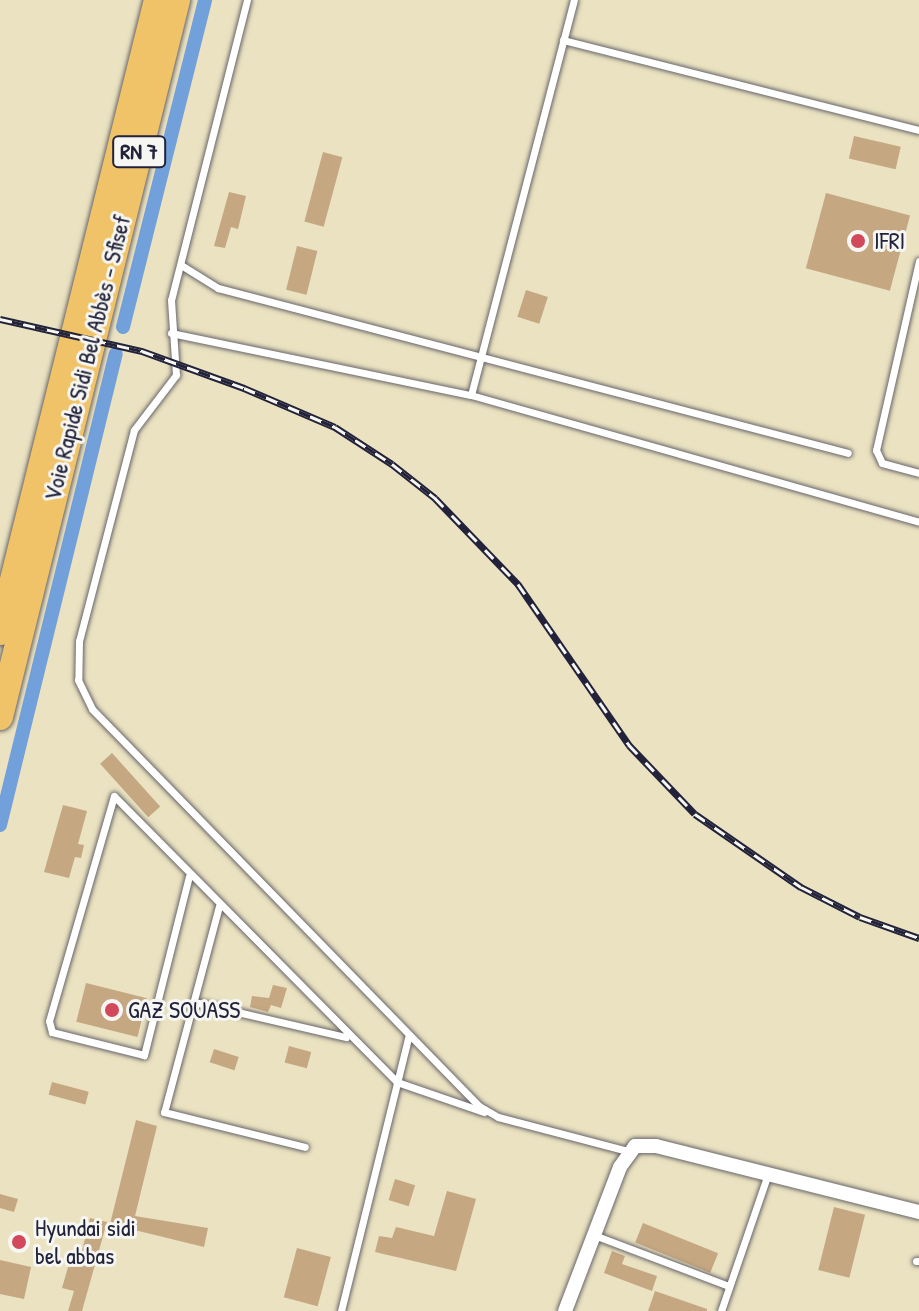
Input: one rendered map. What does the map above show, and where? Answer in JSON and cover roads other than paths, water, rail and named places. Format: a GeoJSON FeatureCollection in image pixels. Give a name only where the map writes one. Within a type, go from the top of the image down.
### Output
{"type":"FeatureCollection","features":[{"type":"Feature","properties":{"kind":"highway","name":"Voie Rapide Sidi Bel Abbès - Sfisef"},"geometry":{"type":"LineString","coordinates":[[0,632],[157,0]]}},
{"type":"Feature","properties":{"kind":"highway","name":"Voie Rapide Sidi Bel Abbès - Sfisef"},"geometry":{"type":"LineString","coordinates":[[0,717],[177,0]]}},
{"type":"Feature","properties":{"kind":"street"},"geometry":{"type":"LineString","coordinates":[[565,1311],[628,1151],[656,1146],[919,1212]]}},
{"type":"Feature","properties":{"kind":"lane"},"geometry":{"type":"LineString","coordinates":[[247,0],[171,300],[176,375],[134,430],[79,641],[78,680],[92,709],[479,1106],[498,1117]]}},
{"type":"Feature","properties":{"kind":"lane"},"geometry":{"type":"LineString","coordinates":[[471,395],[574,0]]}},
{"type":"Feature","properties":{"kind":"lane"},"geometry":{"type":"LineString","coordinates":[[563,40],[919,130]]}},
{"type":"Feature","properties":{"kind":"lane"},"geometry":{"type":"LineString","coordinates":[[919,261],[876,450],[882,463],[919,473]]}},
{"type":"Feature","properties":{"kind":"lane"},"geometry":{"type":"LineString","coordinates":[[181,265],[218,288],[848,453]]}},
{"type":"Feature","properties":{"kind":"lane"},"geometry":{"type":"LineString","coordinates":[[171,333],[471,395],[919,522]]}},
{"type":"Feature","properties":{"kind":"lane"},"geometry":{"type":"LineString","coordinates":[[189,876],[144,1055],[52,1032],[49,1021],[110,798],[118,799],[348,1038],[397,1082],[498,1117],[628,1151]]}},
{"type":"Feature","properties":{"kind":"lane"},"geometry":{"type":"LineString","coordinates":[[219,906],[164,1112],[305,1147]]}},
{"type":"Feature","properties":{"kind":"lane"},"geometry":{"type":"LineString","coordinates":[[194,1002],[348,1038]]}},
{"type":"Feature","properties":{"kind":"lane"},"geometry":{"type":"LineString","coordinates":[[341,1311],[409,1035]]}},
{"type":"Feature","properties":{"kind":"lane"},"geometry":{"type":"LineString","coordinates":[[721,1311],[768,1174]]}},
{"type":"Feature","properties":{"kind":"lane"},"geometry":{"type":"LineString","coordinates":[[594,1235],[729,1286]]}},
{"type":"Feature","properties":{"kind":"waterway"},"geometry":{"type":"LineString","coordinates":[[123,327],[205,0]]}},
{"type":"Feature","properties":{"kind":"waterway"},"geometry":{"type":"LineString","coordinates":[[0,825],[116,354]]}},
{"type":"Feature","properties":{"kind":"railway"},"geometry":{"type":"LineString","coordinates":[[0,319],[142,351],[244,388],[335,427],[392,464],[435,498],[518,584],[629,745],[695,814],[801,887],[860,917],[919,938]]}},
{"type":"Feature","properties":{"kind":"place","name":"IFRI"},"geometry":{"type":"Point","coordinates":[858,241]}},
{"type":"Feature","properties":{"kind":"place","name":"GAZ SOUASS"},"geometry":{"type":"Point","coordinates":[112,1010]}},
{"type":"Feature","properties":{"kind":"place","name":"Hyundai sidi bel abbas"},"geometry":{"type":"Point","coordinates":[19,1242]}}]}
